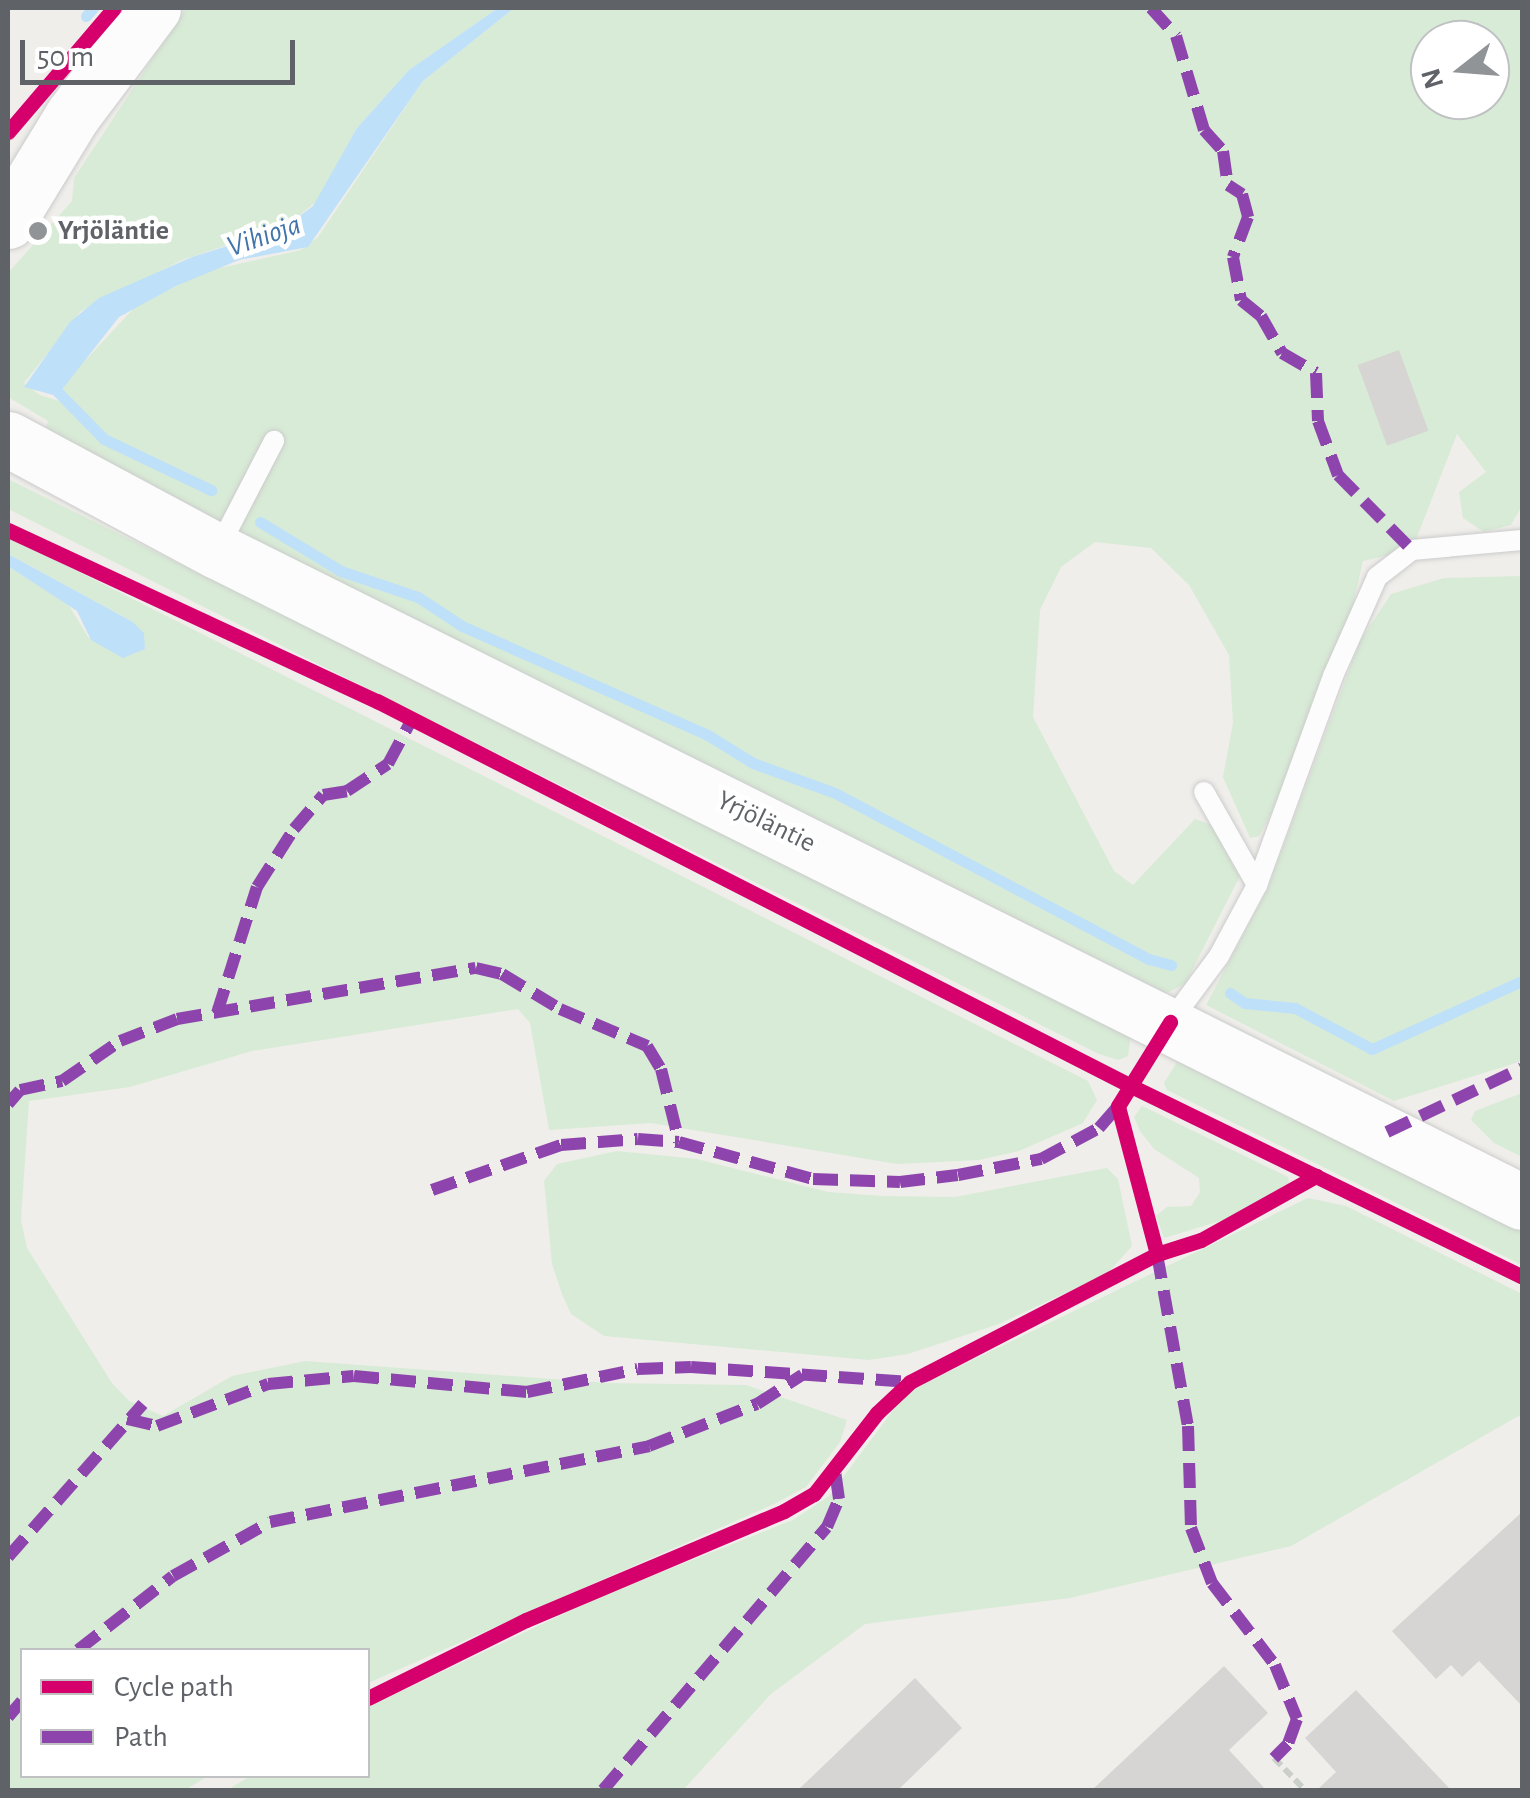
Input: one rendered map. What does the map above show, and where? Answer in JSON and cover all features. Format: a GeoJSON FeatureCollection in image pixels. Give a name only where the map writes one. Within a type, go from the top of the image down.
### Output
{"type":"FeatureCollection","features":[{"type":"Feature","properties":{"kind":"main road"},"geometry":{"type":"LineString","coordinates":[[8,222],[72,116],[153,8]]}},
{"type":"Feature","properties":{"kind":"main road"},"geometry":{"type":"LineString","coordinates":[[8,160],[72,116]]}},
{"type":"Feature","properties":{"kind":"main road","name":"Yrjöläntie"},"geometry":{"type":"LineString","coordinates":[[8,440],[217,550],[1170,1022],[1522,1202]]}},
{"type":"Feature","properties":{"kind":"lane"},"geometry":{"type":"LineString","coordinates":[[217,550],[274,441]]}},
{"type":"Feature","properties":{"kind":"lane"},"geometry":{"type":"LineString","coordinates":[[1170,1022],[1219,956],[1257,884],[1333,676],[1377,576],[1412,550],[1522,540]]}},
{"type":"Feature","properties":{"kind":"lane"},"geometry":{"type":"LineString","coordinates":[[1204,792],[1257,884]]}},
{"type":"Feature","properties":{"kind":"path"},"geometry":{"type":"LineString","coordinates":[[1274,1758],[1305,1790]]}},
{"type":"Feature","properties":{"kind":"green space"},"geometry":{"type":"Polygon","coordinates":[[[186,8],[498,8],[409,70],[357,128],[318,200],[288,225],[182,260],[81,311],[24,383],[40,395],[59,401],[66,381],[136,306],[207,271],[301,250],[318,237],[423,81],[514,8],[1522,8],[1522,506],[1511,525],[1484,532],[1463,518],[1459,492],[1486,472],[1457,434],[1412,550],[1363,561],[1352,608],[1279,799],[1259,836],[1250,838],[1223,777],[1233,723],[1229,655],[1189,585],[1151,548],[1095,542],[1061,567],[1040,610],[1033,717],[1114,871],[1133,885],[1195,819],[1212,825],[1241,874],[1185,984],[1167,993],[1147,992],[211,525],[46,427],[48,421],[8,397],[8,273],[72,201],[74,178],[186,8]]]}},
{"type":"Feature","properties":{"kind":"green space"},"geometry":{"type":"Polygon","coordinates":[[[8,479],[1131,1035],[1128,1056],[1118,1060],[1099,1054],[8,509],[8,479]]]}},
{"type":"Feature","properties":{"kind":"green space"},"geometry":{"type":"Polygon","coordinates":[[[8,536],[1088,1081],[1097,1100],[1083,1123],[1019,1151],[979,1160],[897,1164],[651,1123],[549,1130],[530,1023],[518,1009],[252,1051],[130,1087],[29,1101],[21,1220],[27,1248],[112,1383],[129,1401],[163,1416],[232,1376],[305,1361],[608,1383],[746,1385],[847,1420],[840,1442],[806,1487],[370,1682],[370,1648],[20,1648],[20,1778],[205,1778],[185,1790],[8,1790],[8,566],[67,602],[88,637],[109,650],[133,622],[8,554],[8,536]]]}},
{"type":"Feature","properties":{"kind":"green space"},"geometry":{"type":"Polygon","coordinates":[[[1522,576],[1522,1061],[1394,1101],[1206,1005],[1267,890],[1360,641],[1391,594],[1444,578],[1522,576]]]}},
{"type":"Feature","properties":{"kind":"green space"},"geometry":{"type":"Polygon","coordinates":[[[1177,1062],[1522,1228],[1522,1265],[1167,1090],[1164,1083],[1177,1062]]]}},
{"type":"Feature","properties":{"kind":"green space"},"geometry":{"type":"Polygon","coordinates":[[[1522,1093],[1522,1157],[1494,1143],[1471,1120],[1475,1111],[1522,1093]]]}},
{"type":"Feature","properties":{"kind":"green space"},"geometry":{"type":"Polygon","coordinates":[[[1142,1106],[1288,1177],[1289,1183],[1230,1218],[1164,1238],[1156,1216],[1167,1207],[1191,1206],[1200,1192],[1199,1178],[1154,1149],[1134,1117],[1142,1106]]]}},
{"type":"Feature","properties":{"kind":"green space"},"geometry":{"type":"Polygon","coordinates":[[[617,1151],[697,1159],[828,1192],[882,1196],[955,1197],[1107,1168],[1118,1179],[1132,1246],[1108,1273],[999,1324],[908,1354],[869,1360],[604,1336],[571,1314],[562,1294],[552,1264],[544,1181],[557,1164],[617,1151]]]}},
{"type":"Feature","properties":{"kind":"green space"},"geometry":{"type":"Polygon","coordinates":[[[1308,1198],[1346,1206],[1522,1294],[1522,1414],[1291,1546],[1070,1598],[865,1624],[771,1694],[683,1790],[227,1790],[248,1778],[370,1778],[370,1706],[599,1597],[793,1520],[829,1496],[903,1397],[1308,1198]]]}},
{"type":"Feature","properties":{"kind":"water","name":"Vihioja"},"geometry":{"type":"Polygon","coordinates":[[[498,8],[514,8],[423,81],[308,247],[239,260],[176,286],[119,317],[57,396],[24,387],[70,322],[99,298],[192,257],[282,229],[313,206],[357,128],[409,70],[498,8]]]}},
{"type":"Feature","properties":{"kind":"water"},"geometry":{"type":"Polygon","coordinates":[[[8,554],[133,622],[144,633],[145,649],[123,658],[91,640],[77,611],[8,566],[8,554]]]}},
{"type":"Feature","properties":{"kind":"building"},"geometry":{"type":"Polygon","coordinates":[[[1399,350],[1428,431],[1387,446],[1358,365],[1399,350]]]}},
{"type":"Feature","properties":{"kind":"building"},"geometry":{"type":"Polygon","coordinates":[[[1522,1512],[1522,1706],[1479,1661],[1462,1677],[1451,1665],[1436,1679],[1392,1631],[1522,1512]]]}},
{"type":"Feature","properties":{"kind":"building"},"geometry":{"type":"Polygon","coordinates":[[[1224,1666],[1268,1713],[1229,1750],[1266,1790],[1092,1790],[1224,1666]]]}},
{"type":"Feature","properties":{"kind":"building"},"geometry":{"type":"Polygon","coordinates":[[[915,1678],[962,1728],[898,1790],[798,1790],[915,1678]]]}},
{"type":"Feature","properties":{"kind":"building"},"geometry":{"type":"Polygon","coordinates":[[[1356,1690],[1451,1790],[1317,1790],[1336,1772],[1305,1738],[1356,1690]]]}},
{"type":"Feature","properties":{"kind":"waterway"},"geometry":{"type":"LineString","coordinates":[[86,16],[93,8]]}},
{"type":"Feature","properties":{"kind":"waterway"},"geometry":{"type":"LineString","coordinates":[[52,386],[104,439],[211,490]]}},
{"type":"Feature","properties":{"kind":"waterway"},"geometry":{"type":"LineString","coordinates":[[260,522],[341,571],[418,597],[462,626],[706,734],[753,763],[835,793],[1149,959],[1171,965]]}},
{"type":"Feature","properties":{"kind":"waterway"},"geometry":{"type":"LineString","coordinates":[[1230,993],[1245,1003],[1295,1008],[1372,1049],[1522,981]]}},
{"type":"Feature","properties":{"kind":"marked path"},"geometry":{"type":"LineString","coordinates":[[1151,8],[1176,36],[1204,130],[1223,151],[1228,185],[1242,194],[1248,217],[1233,257],[1241,300],[1261,316],[1282,353],[1316,373],[1318,421],[1338,475],[1412,550]]}},
{"type":"Feature","properties":{"kind":"marked path"},"geometry":{"type":"LineString","coordinates":[[217,1013],[257,887],[294,829],[323,795],[347,791],[388,764],[412,719]]}},
{"type":"Feature","properties":{"kind":"marked path"},"geometry":{"type":"LineString","coordinates":[[8,1104],[20,1090],[62,1081],[120,1041],[177,1019],[476,968],[502,974],[560,1009],[647,1046],[661,1069],[679,1142]]}},
{"type":"Feature","properties":{"kind":"marked path"},"geometry":{"type":"LineString","coordinates":[[1387,1132],[1522,1068]]}},
{"type":"Feature","properties":{"kind":"marked path"},"geometry":{"type":"LineString","coordinates":[[432,1190],[561,1145],[638,1139],[679,1142],[813,1179],[900,1182],[958,1175],[1041,1159],[1099,1128],[1118,1106]]}},
{"type":"Feature","properties":{"kind":"marked path"},"geometry":{"type":"LineString","coordinates":[[1157,1254],[1188,1426],[1191,1528],[1212,1583],[1275,1665],[1297,1719],[1288,1744],[1274,1758]]}},
{"type":"Feature","properties":{"kind":"marked path"},"geometry":{"type":"LineString","coordinates":[[127,1419],[157,1426],[268,1384],[354,1376],[527,1392],[638,1369],[691,1367],[910,1382]]}},
{"type":"Feature","properties":{"kind":"marked path"},"geometry":{"type":"LineString","coordinates":[[81,1648],[173,1576],[270,1522],[649,1446],[757,1404],[802,1375]]}},
{"type":"Feature","properties":{"kind":"marked path"},"geometry":{"type":"LineString","coordinates":[[8,1557],[143,1404]]}},
{"type":"Feature","properties":{"kind":"marked path"},"geometry":{"type":"LineString","coordinates":[[603,1790],[827,1527],[839,1499],[835,1472]]}},
{"type":"Feature","properties":{"kind":"marked path"},"geometry":{"type":"LineString","coordinates":[[8,1717],[20,1703]]}},
{"type":"Feature","properties":{"kind":"cycle path"},"geometry":{"type":"LineString","coordinates":[[8,132],[114,8]]}},
{"type":"Feature","properties":{"kind":"cycle path"},"geometry":{"type":"LineString","coordinates":[[8,530],[377,701],[1129,1085],[1522,1277]]}},
{"type":"Feature","properties":{"kind":"cycle path"},"geometry":{"type":"LineString","coordinates":[[370,1697],[526,1620],[784,1511],[814,1494],[877,1413],[910,1382],[1157,1254],[1118,1106],[1170,1022]]}},
{"type":"Feature","properties":{"kind":"cycle path"},"geometry":{"type":"LineString","coordinates":[[1157,1254],[1201,1240],[1316,1176]]}},
{"type":"Feature","properties":{"kind":"place","name":"Yrjöläntie"},"geometry":{"type":"Point","coordinates":[38,231]}}]}
